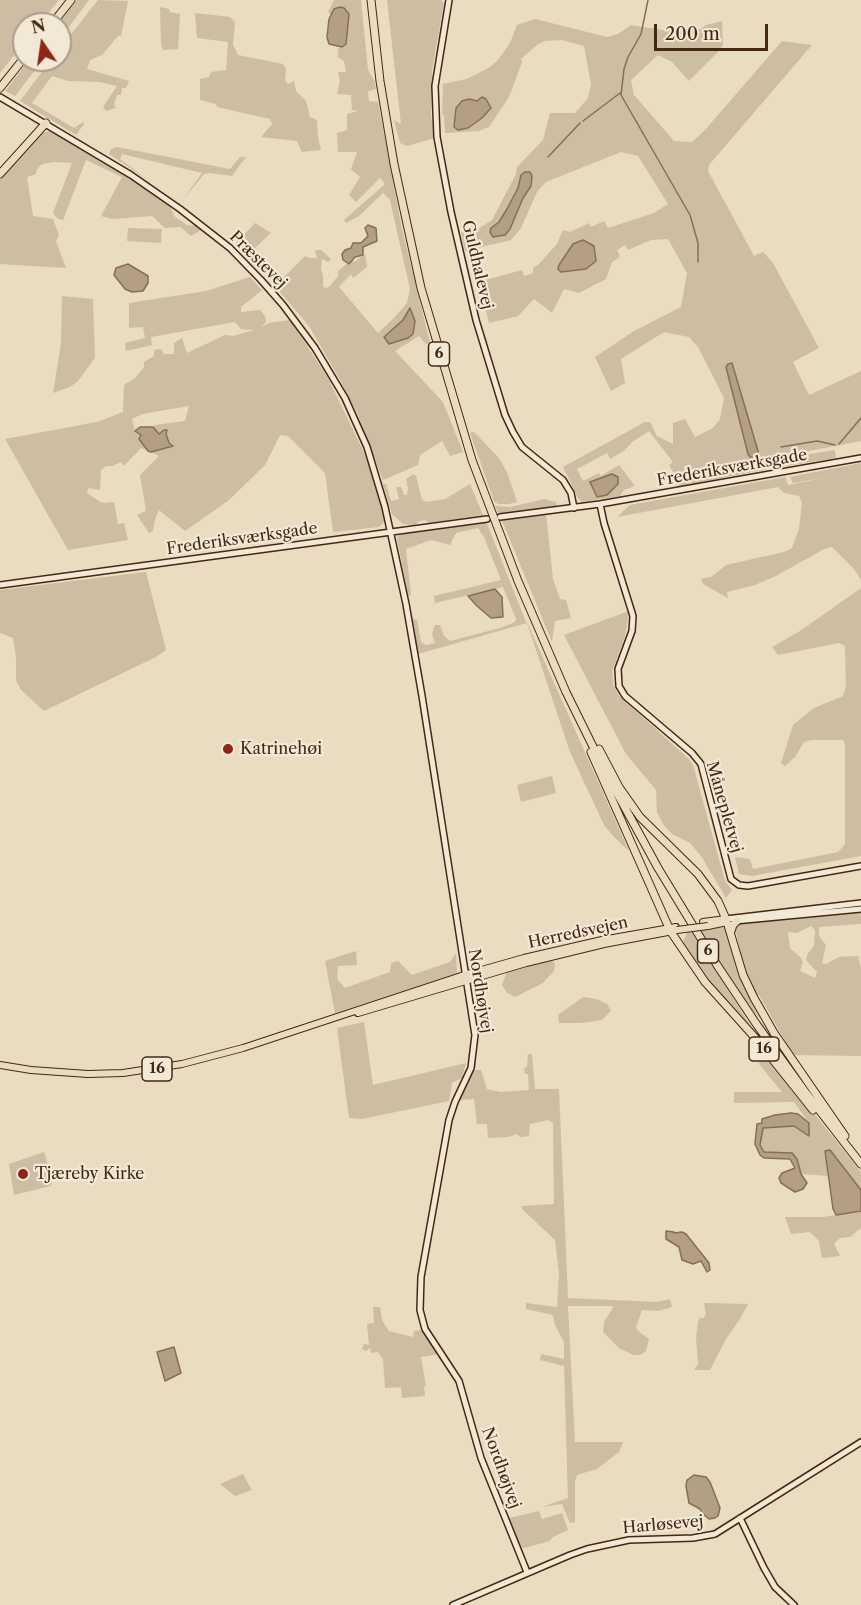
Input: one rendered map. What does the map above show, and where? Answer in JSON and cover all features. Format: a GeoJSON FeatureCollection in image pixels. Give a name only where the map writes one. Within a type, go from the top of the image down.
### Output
{"type":"FeatureCollection","features":[{"type":"Feature","properties":{"kind":"highway"},"geometry":{"type":"LineString","coordinates":[[62,12],[71,0]]}},
{"type":"Feature","properties":{"kind":"highway","name":"6"},"geometry":{"type":"LineString","coordinates":[[371,0],[380,81],[411,247],[436,344],[472,460],[518,581],[584,730],[658,868],[717,965],[806,1093],[861,1164]]}},
{"type":"Feature","properties":{"kind":"highway"},"geometry":{"type":"LineString","coordinates":[[1,86],[12,72]]}},
{"type":"Feature","properties":{"kind":"highway"},"geometry":{"type":"LineString","coordinates":[[0,174],[46,123]]}},
{"type":"Feature","properties":{"kind":"highway"},"geometry":{"type":"LineString","coordinates":[[566,692],[576,704],[630,803],[655,833],[699,874],[718,901],[727,921]]}},
{"type":"Feature","properties":{"kind":"highway"},"geometry":{"type":"LineString","coordinates":[[584,730],[587,743],[673,929]]}},
{"type":"Feature","properties":{"kind":"highway","name":"16"},"geometry":{"type":"LineString","coordinates":[[727,921],[743,975],[754,998],[774,1034],[846,1138],[855,1157]]}},
{"type":"Feature","properties":{"kind":"highway"},"geometry":{"type":"LineString","coordinates":[[731,931],[737,921]]}},
{"type":"Feature","properties":{"kind":"highway","name":"16"},"geometry":{"type":"LineString","coordinates":[[673,929],[705,982],[758,1041],[849,1155],[861,1164]]}},
{"type":"Feature","properties":{"kind":"main road","name":"Herredsvejen"},"geometry":{"type":"LineString","coordinates":[[0,1065],[31,1070],[88,1074],[157,1069],[203,1059],[465,978],[581,949],[673,929],[727,921]]}},
{"type":"Feature","properties":{"kind":"street","name":"Guldhalevej"},"geometry":{"type":"LineString","coordinates":[[449,0],[436,69],[434,102],[440,158],[474,310],[492,376],[513,432],[522,447],[563,480],[571,493],[574,508]]}},
{"type":"Feature","properties":{"kind":"street","name":"Præstevej"},"geometry":{"type":"LineString","coordinates":[[0,97],[131,175],[180,209],[230,248],[283,305],[315,348],[345,398],[367,447],[392,532]]}},
{"type":"Feature","properties":{"kind":"street","name":"Frederiksværksgade"},"geometry":{"type":"LineString","coordinates":[[500,517],[600,504],[861,458]]}},
{"type":"Feature","properties":{"kind":"street","name":"Månepletvej"},"geometry":{"type":"LineString","coordinates":[[600,504],[633,616],[632,631],[618,669],[619,686],[625,696],[692,753],[700,764],[731,879],[739,885],[748,886],[861,866]]}},
{"type":"Feature","properties":{"kind":"street","name":"Frederiksværksgade"},"geometry":{"type":"LineString","coordinates":[[0,585],[487,519]]}},
{"type":"Feature","properties":{"kind":"street","name":"Nordhøjvej"},"geometry":{"type":"LineString","coordinates":[[392,532],[423,696],[475,1035],[471,1068],[449,1120],[421,1277],[419,1301],[425,1329],[459,1381],[481,1458],[527,1572]]}},
{"type":"Feature","properties":{"kind":"street","name":"Herredsvejen"},"geometry":{"type":"LineString","coordinates":[[727,921],[861,903]]}},
{"type":"Feature","properties":{"kind":"street","name":"Herredsvejen"},"geometry":{"type":"LineString","coordinates":[[727,921],[861,909]]}},
{"type":"Feature","properties":{"kind":"street","name":"Harløsevej"},"geometry":{"type":"LineString","coordinates":[[453,1605],[578,1552],[637,1539],[707,1536],[740,1518],[861,1442]]}},
{"type":"Feature","properties":{"kind":"street"},"geometry":{"type":"LineString","coordinates":[[740,1518],[775,1587],[794,1605]]}},
{"type":"Feature","properties":{"kind":"shaded area"},"geometry":{"type":"Polygon","coordinates":[[[0,0],[59,0],[49,12],[12,12],[12,58],[0,73],[0,0]]]}},
{"type":"Feature","properties":{"kind":"shaded area"},"geometry":{"type":"Polygon","coordinates":[[[77,0],[89,0],[72,23],[72,12],[68,12],[77,0]]]}},
{"type":"Feature","properties":{"kind":"shaded area"},"geometry":{"type":"Polygon","coordinates":[[[98,0],[128,1],[121,36],[118,36],[102,55],[90,60],[87,69],[129,81],[126,88],[122,88],[121,95],[117,95],[114,105],[116,108],[106,111],[103,107],[117,86],[100,82],[68,81],[52,76],[32,103],[74,128],[83,122],[84,124],[76,135],[20,101],[42,72],[72,72],[72,33],[98,0]]]}},
{"type":"Feature","properties":{"kind":"shaded area"},"geometry":{"type":"Polygon","coordinates":[[[334,0],[361,0],[368,70],[376,89],[368,91],[369,101],[378,102],[402,229],[430,343],[426,344],[419,336],[395,351],[443,402],[463,452],[450,456],[442,441],[420,455],[418,465],[383,480],[357,413],[339,378],[309,326],[275,286],[305,256],[317,258],[315,250],[321,250],[331,259],[328,262],[322,259],[321,269],[325,288],[329,287],[338,276],[338,271],[351,260],[354,262],[365,254],[367,267],[353,278],[351,274],[339,287],[378,333],[407,303],[410,289],[390,200],[383,193],[359,216],[346,223],[344,220],[385,184],[380,178],[356,202],[349,195],[360,177],[351,169],[357,152],[338,152],[337,133],[347,130],[347,114],[358,111],[352,110],[351,95],[337,94],[340,81],[338,72],[346,72],[344,61],[338,57],[338,49],[346,44],[334,9],[331,15],[328,12],[334,0]]]}},
{"type":"Feature","properties":{"kind":"shaded area"},"geometry":{"type":"Polygon","coordinates":[[[387,0],[442,0],[444,3],[432,70],[431,116],[435,138],[407,146],[400,143],[394,120],[401,124],[387,0]]]}},
{"type":"Feature","properties":{"kind":"shaded area"},"geometry":{"type":"Polygon","coordinates":[[[160,7],[180,14],[178,49],[163,50],[160,7]]]}},
{"type":"Feature","properties":{"kind":"shaded area"},"geometry":{"type":"Polygon","coordinates":[[[340,7],[349,14],[346,44],[342,47],[329,44],[327,37],[329,19],[334,9],[340,7]]]}},
{"type":"Feature","properties":{"kind":"shaded area"},"geometry":{"type":"Polygon","coordinates":[[[195,13],[230,17],[235,22],[233,45],[238,55],[283,64],[286,69],[285,80],[288,84],[294,81],[296,91],[306,101],[310,117],[317,120],[321,150],[302,152],[297,141],[261,137],[272,124],[270,119],[217,107],[216,104],[200,100],[200,79],[209,77],[211,72],[226,70],[228,42],[197,38],[195,13]]]}},
{"type":"Feature","properties":{"kind":"shaded area"},"geometry":{"type":"Polygon","coordinates":[[[535,19],[607,37],[618,34],[631,25],[676,32],[685,27],[689,30],[701,29],[706,25],[722,21],[723,45],[689,81],[672,62],[658,55],[631,80],[634,95],[674,141],[692,142],[705,130],[782,41],[812,45],[709,165],[708,171],[754,256],[763,252],[773,263],[819,348],[793,362],[809,395],[861,371],[861,441],[757,461],[775,459],[772,468],[678,487],[676,478],[707,471],[676,477],[669,465],[673,462],[649,431],[610,459],[607,453],[577,469],[583,481],[599,473],[601,476],[619,465],[635,486],[624,490],[620,496],[582,502],[578,498],[563,467],[645,422],[650,422],[657,436],[673,444],[673,423],[685,419],[695,437],[713,428],[720,419],[724,398],[698,347],[689,337],[664,332],[621,359],[625,383],[611,391],[595,357],[634,331],[681,307],[687,273],[668,239],[651,240],[628,250],[625,245],[617,250],[620,257],[612,262],[606,279],[579,293],[564,289],[552,313],[534,299],[518,316],[489,323],[478,282],[522,270],[524,276],[533,273],[533,268],[557,244],[563,230],[570,232],[589,223],[591,227],[604,221],[608,228],[654,213],[668,204],[638,156],[621,152],[546,182],[537,192],[521,228],[511,240],[465,251],[461,232],[478,229],[492,220],[516,174],[517,167],[543,140],[550,113],[575,113],[588,98],[591,84],[584,46],[562,40],[545,41],[521,59],[522,62],[509,97],[489,127],[479,131],[445,133],[442,114],[443,84],[467,79],[490,67],[510,43],[517,25],[535,19]]]}},
{"type":"Feature","properties":{"kind":"shaded area"},"geometry":{"type":"Polygon","coordinates":[[[20,72],[34,72],[15,96],[5,91],[20,72]]]}},
{"type":"Feature","properties":{"kind":"shaded area"},"geometry":{"type":"Polygon","coordinates":[[[482,97],[486,99],[491,108],[482,118],[468,128],[458,130],[454,127],[456,108],[462,101],[469,99],[477,101],[482,97]]]}},
{"type":"Feature","properties":{"kind":"shaded area"},"geometry":{"type":"Polygon","coordinates":[[[49,131],[71,141],[122,172],[169,204],[175,217],[187,225],[198,226],[201,230],[191,236],[180,227],[165,228],[152,216],[113,219],[101,216],[122,177],[86,160],[63,220],[58,219],[53,213],[72,163],[42,164],[36,174],[27,177],[33,216],[53,219],[59,235],[56,241],[66,268],[0,264],[0,179],[42,133],[49,131]]]}},
{"type":"Feature","properties":{"kind":"shaded area"},"geometry":{"type":"Polygon","coordinates":[[[117,147],[230,169],[240,157],[246,157],[232,176],[204,174],[182,201],[202,173],[122,154],[120,159],[151,182],[109,154],[111,149],[117,147]]]}},
{"type":"Feature","properties":{"kind":"shaded area"},"geometry":{"type":"Polygon","coordinates":[[[530,172],[532,176],[531,186],[523,198],[510,229],[505,235],[493,237],[490,232],[491,228],[499,222],[507,209],[518,188],[521,175],[530,172]]]}},
{"type":"Feature","properties":{"kind":"shaded area"},"geometry":{"type":"Polygon","coordinates":[[[255,223],[271,233],[256,247],[251,260],[235,244],[255,223]]]}},
{"type":"Feature","properties":{"kind":"shaded area"},"geometry":{"type":"Polygon","coordinates":[[[368,225],[376,228],[377,241],[363,247],[363,255],[355,257],[349,264],[343,260],[342,254],[351,248],[353,243],[361,243],[368,236],[365,228],[368,225]]]}},
{"type":"Feature","properties":{"kind":"shaded area"},"geometry":{"type":"Polygon","coordinates":[[[128,228],[162,229],[161,243],[127,241],[128,228]]]}},
{"type":"Feature","properties":{"kind":"shaded area"},"geometry":{"type":"Polygon","coordinates":[[[583,240],[594,246],[596,261],[586,269],[561,272],[558,269],[559,265],[573,244],[583,240]]]}},
{"type":"Feature","properties":{"kind":"shaded area"},"geometry":{"type":"Polygon","coordinates":[[[128,264],[148,276],[148,283],[143,291],[132,292],[125,289],[114,275],[116,268],[128,264]]]}},
{"type":"Feature","properties":{"kind":"shaded area"},"geometry":{"type":"Polygon","coordinates":[[[250,277],[262,290],[241,307],[241,312],[260,310],[266,322],[261,327],[269,323],[290,320],[328,378],[367,459],[385,521],[379,527],[333,532],[325,473],[288,436],[280,435],[265,465],[228,501],[185,531],[159,510],[153,531],[149,533],[137,515],[146,511],[140,475],[159,456],[151,452],[168,448],[169,443],[164,430],[159,434],[153,427],[185,421],[189,406],[142,414],[132,419],[135,431],[141,435],[144,447],[148,451],[141,448],[124,466],[121,462],[106,466],[101,470],[100,490],[88,488],[87,493],[102,503],[114,502],[118,524],[124,523],[128,540],[68,550],[5,439],[97,422],[123,412],[124,385],[135,378],[144,367],[144,362],[154,356],[154,350],[161,349],[164,354],[174,354],[174,343],[182,338],[187,353],[225,335],[233,336],[254,330],[241,329],[235,322],[151,337],[152,345],[126,351],[125,343],[145,338],[143,327],[129,328],[129,303],[206,291],[250,277]]]}},
{"type":"Feature","properties":{"kind":"shaded area"},"geometry":{"type":"Polygon","coordinates":[[[62,296],[93,299],[95,358],[78,381],[70,387],[53,393],[61,343],[62,296]]]}},
{"type":"Feature","properties":{"kind":"shaded area"},"geometry":{"type":"Polygon","coordinates":[[[410,308],[415,321],[413,334],[389,344],[384,337],[403,320],[410,308]]]}},
{"type":"Feature","properties":{"kind":"shaded area"},"geometry":{"type":"Polygon","coordinates":[[[732,363],[758,451],[755,457],[750,457],[748,454],[726,367],[732,363]]]}},
{"type":"Feature","properties":{"kind":"shaded area"},"geometry":{"type":"Polygon","coordinates":[[[140,427],[153,427],[159,434],[167,430],[169,443],[173,446],[148,451],[139,439],[141,435],[135,431],[140,427]]]}},
{"type":"Feature","properties":{"kind":"shaded area"},"geometry":{"type":"Polygon","coordinates":[[[474,432],[499,458],[507,472],[517,502],[498,504],[494,501],[470,433],[474,432]]]}},
{"type":"Feature","properties":{"kind":"shaded area"},"geometry":{"type":"Polygon","coordinates":[[[835,450],[836,458],[780,467],[779,459],[835,450]]]}},
{"type":"Feature","properties":{"kind":"shaded area"},"geometry":{"type":"Polygon","coordinates":[[[861,463],[861,580],[854,569],[832,547],[755,585],[727,592],[728,598],[703,584],[701,579],[711,577],[726,565],[784,552],[792,548],[799,529],[802,502],[799,496],[784,493],[778,487],[617,517],[630,505],[785,477],[788,485],[828,477],[793,483],[790,477],[861,463]]]}},
{"type":"Feature","properties":{"kind":"shaded area"},"geometry":{"type":"Polygon","coordinates":[[[413,474],[416,476],[422,500],[426,502],[445,499],[470,484],[483,515],[429,523],[425,520],[415,525],[403,524],[392,514],[383,484],[386,484],[391,501],[399,499],[396,487],[401,487],[404,495],[407,495],[406,479],[413,474]]]}},
{"type":"Feature","properties":{"kind":"shaded area"},"geometry":{"type":"Polygon","coordinates":[[[612,474],[618,477],[618,484],[607,495],[597,497],[590,482],[612,474]]]}},
{"type":"Feature","properties":{"kind":"shaded area"},"geometry":{"type":"Polygon","coordinates":[[[545,499],[556,502],[557,507],[499,514],[495,506],[510,507],[545,499]]]}},
{"type":"Feature","properties":{"kind":"shaded area"},"geometry":{"type":"Polygon","coordinates":[[[546,514],[553,579],[560,599],[566,600],[571,618],[555,621],[552,642],[501,518],[546,514]]]}},
{"type":"Feature","properties":{"kind":"shaded area"},"geometry":{"type":"Polygon","coordinates":[[[486,521],[526,622],[527,622],[629,851],[604,825],[570,752],[527,623],[418,654],[411,618],[417,620],[421,642],[426,645],[435,643],[432,634],[435,625],[440,625],[444,636],[450,641],[515,622],[516,619],[503,587],[435,603],[434,596],[501,580],[484,537],[478,528],[456,533],[450,545],[431,540],[406,549],[411,595],[408,596],[397,538],[399,535],[486,521]]]}},
{"type":"Feature","properties":{"kind":"shaded area"},"geometry":{"type":"Polygon","coordinates":[[[146,572],[166,650],[44,711],[21,690],[16,680],[13,638],[0,633],[0,590],[146,572]]]}},
{"type":"Feature","properties":{"kind":"shaded area"},"geometry":{"type":"Polygon","coordinates":[[[861,588],[861,856],[752,876],[739,874],[735,857],[750,859],[753,869],[838,852],[845,844],[845,745],[843,740],[804,742],[795,757],[785,766],[781,763],[793,725],[814,708],[843,696],[846,686],[845,646],[839,643],[778,655],[772,647],[800,631],[861,588]]]}},
{"type":"Feature","properties":{"kind":"shaded area"},"geometry":{"type":"Polygon","coordinates":[[[495,589],[502,597],[503,617],[491,618],[468,596],[495,589]]]}},
{"type":"Feature","properties":{"kind":"shaded area"},"geometry":{"type":"Polygon","coordinates":[[[629,611],[625,636],[612,671],[613,684],[619,696],[693,765],[725,881],[732,890],[726,898],[701,856],[690,843],[672,834],[663,824],[657,812],[656,790],[626,754],[564,635],[629,611]]]}},
{"type":"Feature","properties":{"kind":"shaded area"},"geometry":{"type":"Polygon","coordinates":[[[552,776],[556,793],[521,802],[517,785],[552,776]]]}},
{"type":"Feature","properties":{"kind":"shaded area"},"geometry":{"type":"Polygon","coordinates":[[[861,911],[861,924],[819,927],[819,936],[826,945],[822,963],[826,964],[839,957],[858,956],[861,969],[861,1056],[793,1055],[759,995],[755,996],[744,969],[735,927],[738,923],[861,911]],[[811,926],[797,933],[788,932],[790,948],[803,962],[800,971],[815,978],[817,972],[806,960],[814,946],[815,930],[811,926]]]}},
{"type":"Feature","properties":{"kind":"shaded area"},"geometry":{"type":"Polygon","coordinates":[[[725,927],[739,973],[759,1018],[744,999],[700,930],[725,927]]]}},
{"type":"Feature","properties":{"kind":"shaded area"},"geometry":{"type":"Polygon","coordinates":[[[687,932],[692,933],[754,1031],[697,967],[682,946],[687,932]]]}},
{"type":"Feature","properties":{"kind":"shaded area"},"geometry":{"type":"Polygon","coordinates":[[[356,951],[357,965],[338,966],[337,979],[345,988],[390,972],[391,963],[398,961],[412,975],[450,962],[456,953],[457,973],[335,1013],[325,961],[356,951]]]}},
{"type":"Feature","properties":{"kind":"shaded area"},"geometry":{"type":"Polygon","coordinates":[[[550,960],[555,963],[554,971],[543,983],[515,997],[507,993],[502,985],[507,972],[550,960]]]}},
{"type":"Feature","properties":{"kind":"shaded area"},"geometry":{"type":"Polygon","coordinates":[[[583,997],[597,999],[607,1004],[611,1011],[602,1020],[559,1023],[558,1015],[583,997]]]}},
{"type":"Feature","properties":{"kind":"shaded area"},"geometry":{"type":"Polygon","coordinates":[[[364,1022],[373,1085],[466,1063],[462,1078],[452,1083],[449,1101],[362,1119],[349,1118],[337,1028],[364,1022]]]}},
{"type":"Feature","properties":{"kind":"shaded area"},"geometry":{"type":"Polygon","coordinates":[[[528,1054],[532,1054],[535,1089],[559,1089],[568,1298],[657,1302],[670,1299],[672,1307],[658,1311],[642,1310],[636,1327],[649,1339],[646,1351],[640,1355],[634,1355],[620,1349],[603,1332],[604,1322],[614,1306],[568,1306],[575,1442],[623,1442],[619,1452],[597,1469],[577,1475],[575,1522],[570,1523],[562,1504],[542,1507],[568,1498],[564,1366],[540,1360],[541,1354],[564,1359],[564,1342],[555,1325],[553,1315],[526,1309],[526,1303],[557,1307],[559,1274],[555,1240],[522,1209],[522,1206],[554,1204],[553,1123],[548,1120],[530,1124],[529,1136],[521,1137],[516,1134],[509,1137],[488,1138],[487,1124],[477,1124],[474,1099],[459,1100],[458,1098],[473,1070],[481,1070],[487,1089],[500,1092],[529,1090],[528,1074],[525,1074],[524,1068],[527,1067],[528,1054]]]}},
{"type":"Feature","properties":{"kind":"shaded area"},"geometry":{"type":"Polygon","coordinates":[[[770,1058],[861,1172],[861,1190],[825,1152],[828,1176],[801,1174],[797,1159],[792,1153],[764,1152],[760,1145],[763,1128],[794,1126],[809,1135],[809,1123],[794,1102],[734,1103],[734,1092],[782,1092],[758,1063],[770,1058]]]}},
{"type":"Feature","properties":{"kind":"shaded area"},"geometry":{"type":"Polygon","coordinates":[[[791,1113],[798,1114],[809,1123],[809,1136],[794,1126],[763,1128],[760,1145],[764,1152],[792,1153],[797,1159],[801,1174],[807,1183],[803,1189],[795,1192],[781,1183],[779,1178],[782,1173],[795,1168],[790,1159],[764,1158],[755,1144],[757,1124],[762,1123],[762,1119],[791,1113]]]}},
{"type":"Feature","properties":{"kind":"shaded area"},"geometry":{"type":"Polygon","coordinates":[[[830,1150],[861,1190],[861,1211],[836,1215],[833,1209],[825,1151],[830,1150]]]}},
{"type":"Feature","properties":{"kind":"shaded area"},"geometry":{"type":"Polygon","coordinates":[[[44,1152],[52,1177],[51,1186],[14,1195],[9,1164],[44,1152]]]}},
{"type":"Feature","properties":{"kind":"shaded area"},"geometry":{"type":"Polygon","coordinates":[[[861,1211],[861,1228],[850,1237],[840,1238],[834,1244],[840,1256],[822,1258],[819,1241],[810,1232],[791,1234],[785,1217],[823,1217],[861,1211]]]}},
{"type":"Feature","properties":{"kind":"shaded area"},"geometry":{"type":"Polygon","coordinates":[[[666,1231],[686,1234],[709,1263],[710,1270],[707,1272],[701,1261],[693,1264],[682,1260],[679,1247],[666,1239],[666,1231]]]}},
{"type":"Feature","properties":{"kind":"shaded area"},"geometry":{"type":"Polygon","coordinates":[[[704,1303],[748,1304],[710,1370],[694,1370],[698,1364],[696,1338],[698,1321],[706,1314],[704,1303]]]}},
{"type":"Feature","properties":{"kind":"shaded area"},"geometry":{"type":"Polygon","coordinates":[[[373,1307],[380,1307],[382,1320],[389,1331],[413,1337],[414,1331],[423,1330],[439,1354],[421,1357],[426,1386],[424,1386],[425,1396],[402,1398],[401,1387],[385,1388],[383,1359],[378,1352],[371,1353],[370,1348],[366,1351],[362,1349],[364,1344],[369,1345],[367,1324],[374,1323],[373,1307]]]}},
{"type":"Feature","properties":{"kind":"shaded area"},"geometry":{"type":"Polygon","coordinates":[[[174,1347],[181,1373],[165,1381],[157,1352],[174,1347]]]}},
{"type":"Feature","properties":{"kind":"shaded area"},"geometry":{"type":"Polygon","coordinates":[[[243,1474],[252,1490],[235,1496],[220,1484],[243,1474]]]}},
{"type":"Feature","properties":{"kind":"shaded area"},"geometry":{"type":"Polygon","coordinates":[[[694,1475],[706,1477],[710,1482],[720,1508],[715,1518],[709,1519],[700,1509],[689,1503],[687,1480],[694,1475]]]}},
{"type":"Feature","properties":{"kind":"shaded area"},"geometry":{"type":"Polygon","coordinates":[[[539,1511],[542,1519],[562,1513],[568,1530],[553,1537],[550,1541],[524,1548],[519,1547],[509,1518],[539,1511]]]}},
{"type":"Feature","properties":{"kind":"waterway"},"geometry":{"type":"LineString","coordinates":[[648,0],[641,34],[624,69],[621,95],[690,215],[698,243],[698,262]]}},
{"type":"Feature","properties":{"kind":"waterway"},"geometry":{"type":"LineString","coordinates":[[583,121],[620,93]]}},
{"type":"Feature","properties":{"kind":"waterway"},"geometry":{"type":"LineString","coordinates":[[548,157],[580,123]]}},
{"type":"Feature","properties":{"kind":"waterway"},"geometry":{"type":"LineString","coordinates":[[839,444],[861,418]]}},
{"type":"Feature","properties":{"kind":"waterway"},"geometry":{"type":"LineString","coordinates":[[781,447],[817,441],[835,445]]}},
{"type":"Feature","properties":{"kind":"place","name":"Katrinehøi"},"geometry":{"type":"Point","coordinates":[228,749]}},
{"type":"Feature","properties":{"kind":"place","name":"Tjæreby Kirke"},"geometry":{"type":"Point","coordinates":[23,1174]}}]}
